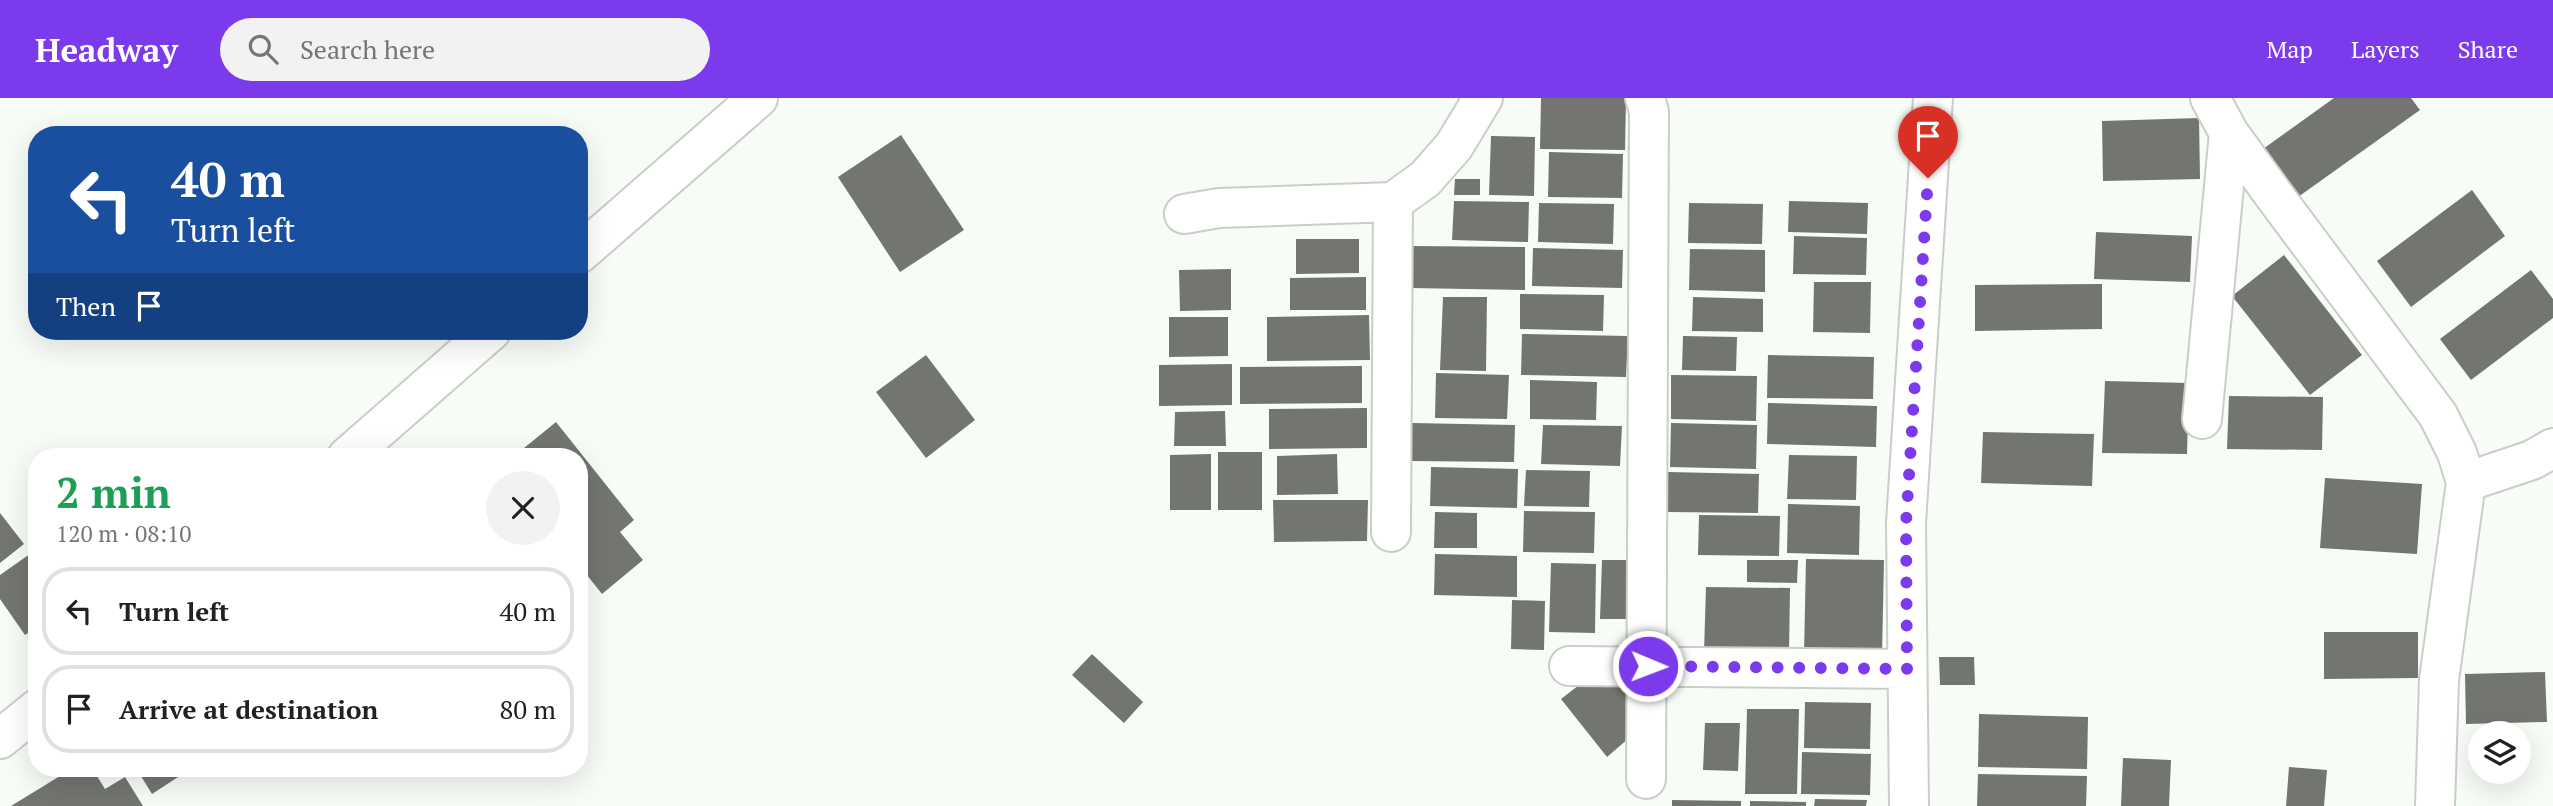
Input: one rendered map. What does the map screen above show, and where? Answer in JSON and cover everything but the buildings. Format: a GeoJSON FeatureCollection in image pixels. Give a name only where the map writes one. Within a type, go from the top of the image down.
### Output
{"type":"FeatureCollection","features":[{"type":"Feature","properties":{"kind":"street"},"geometry":{"type":"LineString","coordinates":[[588,246],[758,98]]}},
{"type":"Feature","properties":{"kind":"street"},"geometry":{"type":"LineString","coordinates":[[1184,214],[1219,208],[1393,202],[1425,179],[1454,146],[1483,98]]}},
{"type":"Feature","properties":{"kind":"street"},"geometry":{"type":"LineString","coordinates":[[1645,98],[1649,112],[1646,779]]}},
{"type":"Feature","properties":{"kind":"street"},"geometry":{"type":"LineString","coordinates":[[1909,806],[1906,523],[1933,98]]}},
{"type":"Feature","properties":{"kind":"street"},"geometry":{"type":"LineString","coordinates":[[2210,98],[2229,132],[2438,415],[2457,453],[2466,482],[2439,680],[2435,806]]}},
{"type":"Feature","properties":{"kind":"street"},"geometry":{"type":"LineString","coordinates":[[2202,419],[2229,132]]}},
{"type":"Feature","properties":{"kind":"street"},"geometry":{"type":"LineString","coordinates":[[1391,532],[1393,202]]}},
{"type":"Feature","properties":{"kind":"street"},"geometry":{"type":"LineString","coordinates":[[357,448],[481,340]]}},
{"type":"Feature","properties":{"kind":"street"},"geometry":{"type":"LineString","coordinates":[[2466,482],[2532,460],[2553,448]]}},
{"type":"Feature","properties":{"kind":"street"},"geometry":{"type":"LineString","coordinates":[[1569,666],[1907,669]]}},
{"type":"Feature","properties":{"kind":"street"},"geometry":{"type":"LineString","coordinates":[[0,739],[28,716]]}},
{"type":"Feature","properties":{"kind":"route"},"geometry":{"type":"LineString","coordinates":[[1648,666],[1907,669],[1906,523],[1928,178]]}}]}
